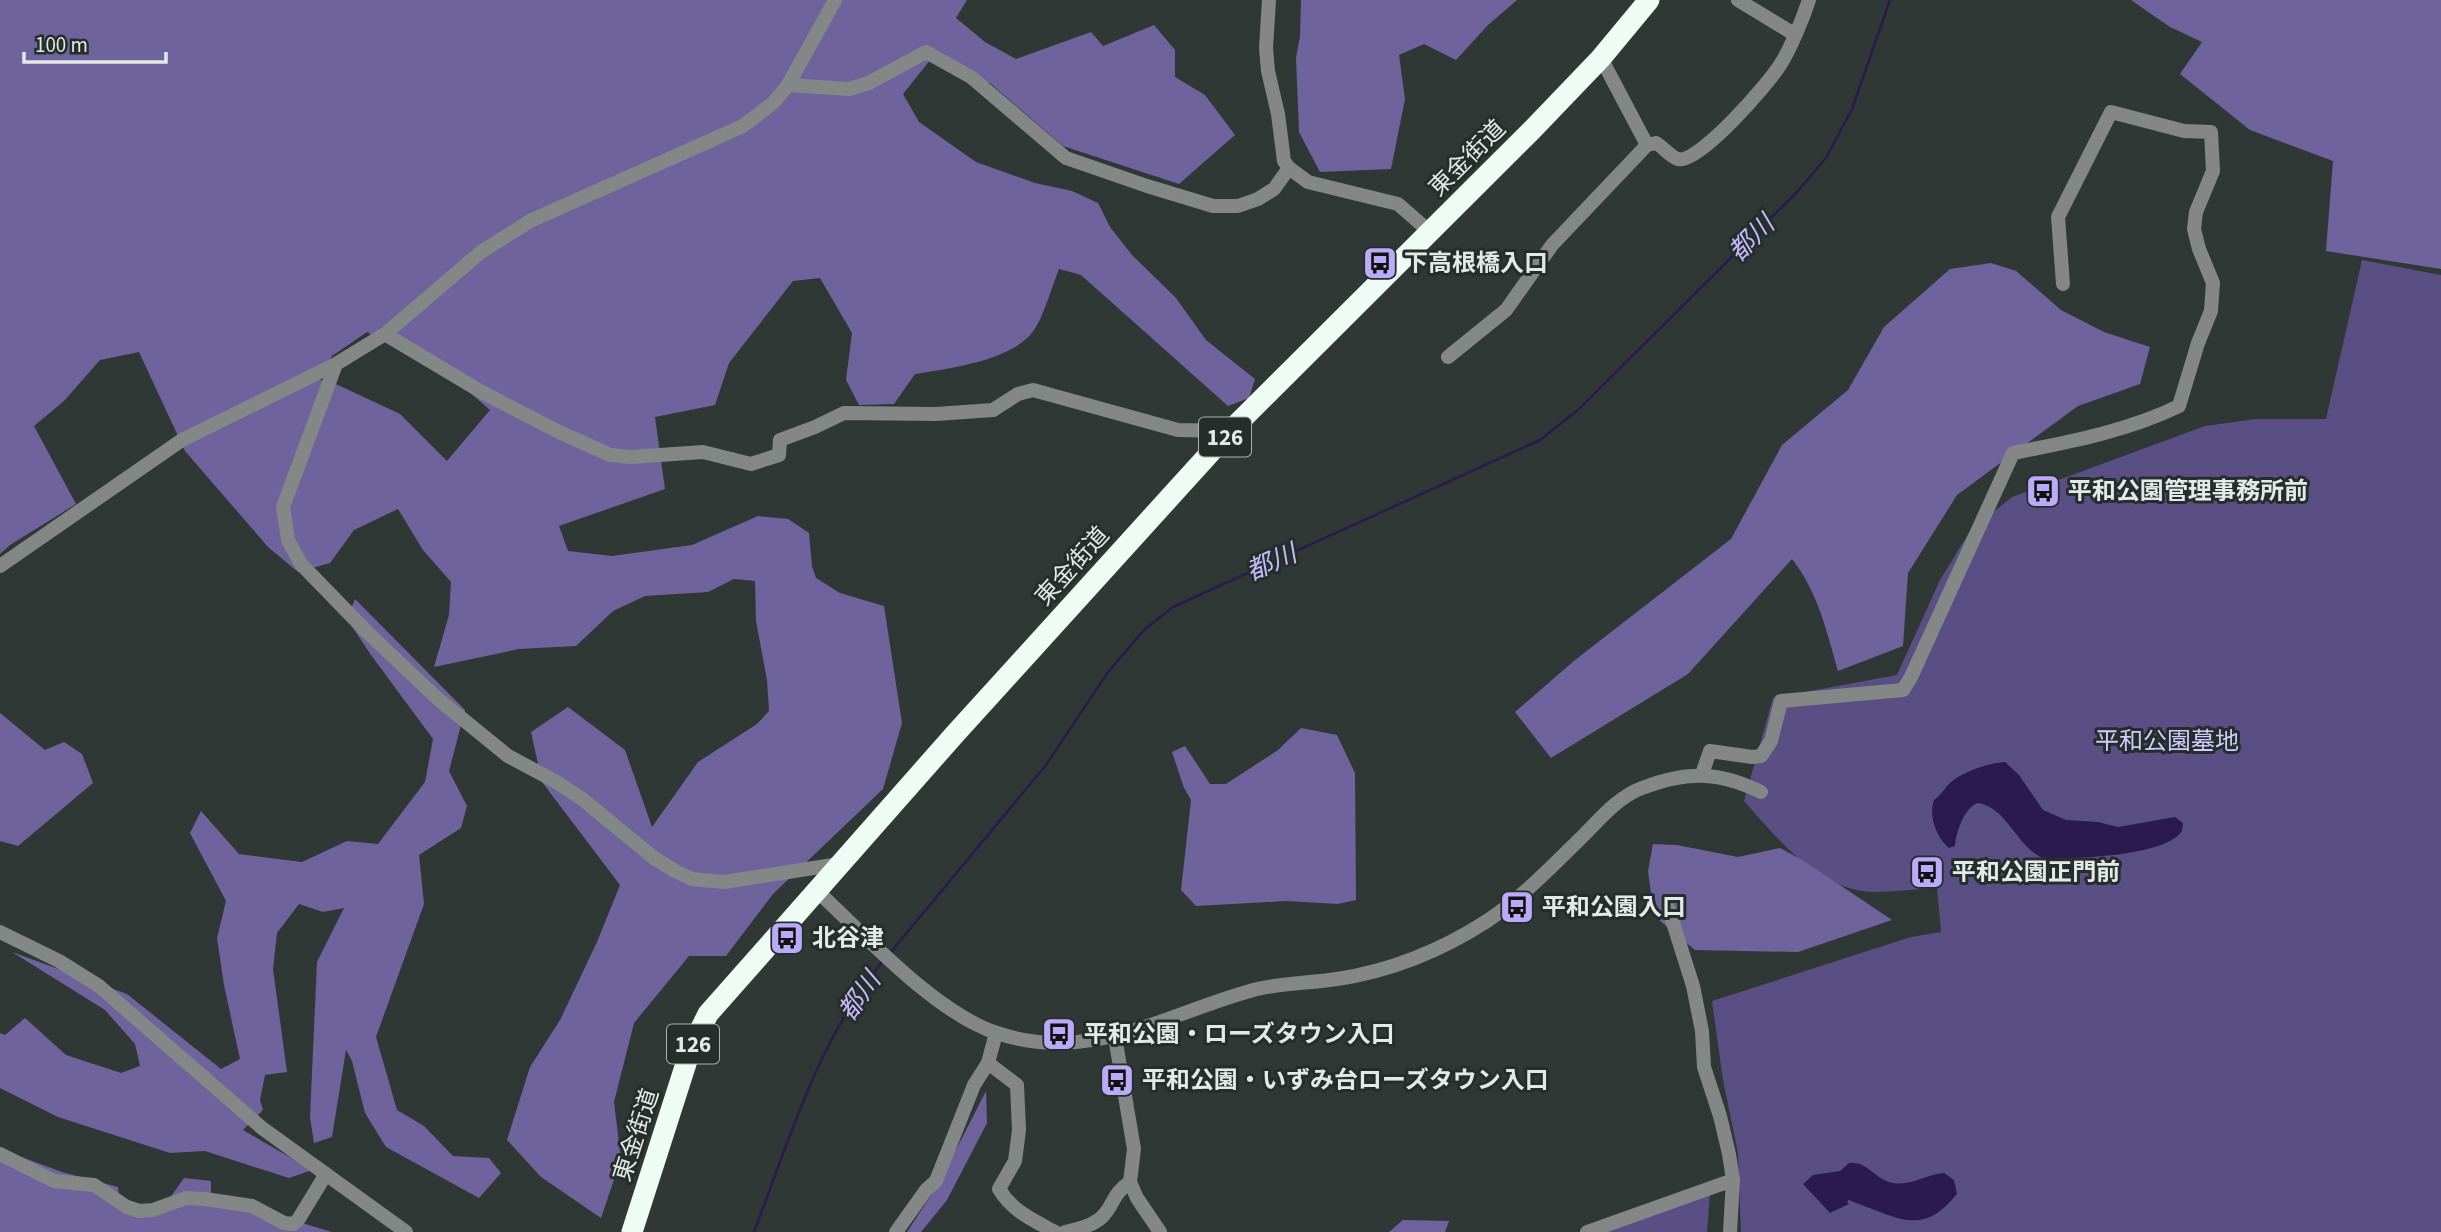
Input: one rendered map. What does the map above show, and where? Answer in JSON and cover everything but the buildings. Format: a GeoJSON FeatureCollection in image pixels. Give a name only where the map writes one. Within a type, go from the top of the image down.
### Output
{"type":"FeatureCollection","features":[{"type":"Feature","properties":{"kind":"highway","name":"東金街道"},"geometry":{"type":"LineString","coordinates":[[632,1232],[697,1032],[708,1014],[839,864],[1230,431],[1601,58],[1649,0]]}},
{"type":"Feature","properties":{"kind":"street"},"geometry":{"type":"LineString","coordinates":[[0,566],[182,440],[336,364],[385,334],[500,238],[530,220],[743,126],[773,103],[788,85],[835,0]]}},
{"type":"Feature","properties":{"kind":"street"},"geometry":{"type":"LineString","coordinates":[[1269,0],[1266,48],[1268,71],[1278,114],[1282,156],[1289,168],[1308,182],[1398,204],[1430,232]]}},
{"type":"Feature","properties":{"kind":"street"},"geometry":{"type":"LineString","coordinates":[[1738,0],[1794,34]]}},
{"type":"Feature","properties":{"kind":"street"},"geometry":{"type":"LineString","coordinates":[[1448,357],[1506,310],[1552,245],[1647,145],[1656,143],[1677,159],[1686,159],[1703,149],[1760,91],[1781,64],[1809,0]]}},
{"type":"Feature","properties":{"kind":"street"},"geometry":{"type":"LineString","coordinates":[[788,85],[849,89],[869,83],[926,52],[971,77],[1066,158],[1147,186],[1213,205],[1238,206],[1258,199],[1274,189],[1289,168]]}},
{"type":"Feature","properties":{"kind":"street"},"geometry":{"type":"LineString","coordinates":[[1601,58],[1647,145]]}},
{"type":"Feature","properties":{"kind":"street"},"geometry":{"type":"LineString","coordinates":[[1702,774],[1710,751],[1761,756],[1771,741],[1781,701],[1903,690],[2013,453],[2151,420],[2179,406],[2198,343],[2211,311],[2213,283],[2194,229],[2196,212],[2213,170],[2211,132],[2184,131],[2111,112],[2058,217],[2063,284]]}},
{"type":"Feature","properties":{"kind":"street"},"geometry":{"type":"LineString","coordinates":[[385,334],[480,391],[557,431],[611,455],[631,457],[703,452],[751,464],[779,456],[780,440],[844,413],[936,414],[993,410],[1018,394],[1033,390],[1178,430],[1230,431]]}},
{"type":"Feature","properties":{"kind":"street"},"geometry":{"type":"LineString","coordinates":[[336,364],[283,507],[288,540],[301,564],[367,632],[438,699],[508,757],[581,798],[654,858],[675,871],[692,879],[724,882],[839,864]]}},
{"type":"Feature","properties":{"kind":"street"},"geometry":{"type":"LineString","coordinates":[[816,890],[903,971],[941,1003],[975,1024],[1019,1039],[1059,1043],[1089,1042],[1139,1030],[1242,993],[1271,986],[1339,979],[1406,962],[1428,953],[1463,936],[1517,899],[1616,803],[1639,789],[1678,777],[1702,774],[1744,784],[1761,792]]}},
{"type":"Feature","properties":{"kind":"street"},"geometry":{"type":"LineString","coordinates":[[1669,910],[1693,986],[1702,1031],[1704,1067],[1720,1116],[1733,1180],[1730,1232]]}},
{"type":"Feature","properties":{"kind":"street"},"geometry":{"type":"LineString","coordinates":[[0,932],[59,961],[99,986],[245,1114],[406,1232]]}},
{"type":"Feature","properties":{"kind":"street"},"geometry":{"type":"LineString","coordinates":[[897,1232],[926,1190],[936,1181],[974,1086],[988,1063],[996,1033]]}},
{"type":"Feature","properties":{"kind":"street"},"geometry":{"type":"LineString","coordinates":[[1115,1037],[1134,1149],[1130,1182],[1137,1198],[1160,1232]]}},
{"type":"Feature","properties":{"kind":"street"},"geometry":{"type":"LineString","coordinates":[[988,1063],[1017,1084],[1019,1130],[1015,1161],[999,1189],[1006,1201],[1025,1216],[1055,1232]]}},
{"type":"Feature","properties":{"kind":"street"},"geometry":{"type":"LineString","coordinates":[[0,1154],[54,1181],[94,1185],[127,1207],[139,1211],[153,1210],[186,1198],[205,1199],[252,1206],[284,1223],[293,1224],[326,1174]]}},
{"type":"Feature","properties":{"kind":"street"},"geometry":{"type":"LineString","coordinates":[[1587,1232],[1733,1180]]}},
{"type":"Feature","properties":{"kind":"street"},"geometry":{"type":"LineString","coordinates":[[1065,1232],[1085,1227],[1102,1217],[1118,1191],[1130,1182]]}},
{"type":"Feature","properties":{"kind":"green space","name":"平和公園墓地"},"geometry":{"type":"Polygon","coordinates":[[[2362,260],[2441,275],[2441,1232],[1741,1232],[1738,1153],[1723,1080],[1712,1001],[1911,937],[1941,932],[1937,888],[1872,892],[1852,889],[1834,882],[1800,860],[1744,801],[1773,698],[1897,675],[1940,580],[1970,531],[2012,497],[2205,426],[2256,419],[2326,419],[2362,260]]]}},
{"type":"Feature","properties":{"kind":"green space"},"geometry":{"type":"Polygon","coordinates":[[[1710,1194],[1707,1232],[1594,1232],[1710,1194]]]}},
{"type":"Feature","properties":{"kind":"shaded area"},"geometry":{"type":"Polygon","coordinates":[[[0,0],[967,0],[956,18],[985,42],[1016,59],[1091,32],[1103,46],[1154,25],[1175,50],[1175,77],[1205,95],[1235,135],[1179,184],[1063,146],[990,83],[931,59],[903,94],[919,122],[976,162],[1035,183],[1072,191],[1098,203],[1110,227],[1132,255],[1176,298],[1206,340],[1255,379],[1249,398],[1228,406],[1081,275],[1059,269],[1041,317],[1024,341],[996,356],[962,366],[915,374],[894,404],[859,405],[846,380],[852,333],[820,278],[793,281],[729,363],[715,405],[655,417],[665,489],[559,526],[568,551],[612,556],[692,545],[758,516],[788,519],[809,533],[812,566],[816,578],[840,593],[884,606],[902,723],[883,789],[773,894],[726,956],[689,956],[634,1023],[614,1102],[621,1159],[601,1218],[541,1177],[507,1140],[530,1067],[560,1020],[597,942],[620,885],[542,782],[531,732],[568,707],[625,750],[652,827],[698,762],[757,724],[769,711],[767,680],[756,621],[755,581],[734,579],[708,592],[645,596],[613,611],[576,646],[519,649],[434,667],[449,615],[451,582],[423,550],[398,509],[354,530],[330,563],[298,572],[268,547],[185,451],[139,352],[100,360],[64,401],[34,426],[76,504],[0,554],[0,0]],[[367,332],[332,356],[318,379],[338,385],[400,414],[447,461],[490,410],[468,391],[367,332]]]}},
{"type":"Feature","properties":{"kind":"shaded area"},"geometry":{"type":"Polygon","coordinates":[[[1301,0],[1517,0],[1488,25],[1456,60],[1424,44],[1399,55],[1405,99],[1391,169],[1320,172],[1299,132],[1296,58],[1301,0]]]}},
{"type":"Feature","properties":{"kind":"shaded area"},"geometry":{"type":"Polygon","coordinates":[[[2131,0],[2441,0],[2441,269],[2326,251],[2333,161],[2250,130],[2180,74],[2202,42],[2170,27],[2131,0]]]}},
{"type":"Feature","properties":{"kind":"shaded area"},"geometry":{"type":"Polygon","coordinates":[[[1991,263],[2016,271],[2061,310],[2104,332],[2150,347],[2140,384],[2078,406],[1957,495],[1908,573],[1903,646],[1838,671],[1815,599],[1792,559],[1688,674],[1551,758],[1515,712],[1575,660],[1731,539],[1782,445],[1848,390],[1884,327],[1950,269],[1991,263]]]}},
{"type":"Feature","properties":{"kind":"shaded area"},"geometry":{"type":"Polygon","coordinates":[[[355,599],[465,710],[449,771],[467,806],[461,828],[419,855],[424,904],[376,1037],[397,1110],[424,1126],[453,1156],[489,1158],[501,1173],[479,1198],[386,1147],[365,1113],[352,1061],[346,1050],[332,1137],[314,1143],[310,1117],[317,962],[344,908],[323,912],[299,904],[277,933],[273,969],[287,1072],[265,1075],[260,1100],[263,1110],[243,1130],[312,1170],[289,1178],[205,1151],[170,1153],[58,1117],[0,1088],[0,1033],[5,1035],[25,1018],[66,1055],[121,1073],[140,1066],[135,1044],[105,1010],[12,952],[127,994],[221,1069],[240,1059],[217,938],[226,901],[190,833],[201,811],[239,854],[302,862],[347,841],[378,844],[425,782],[433,739],[347,619],[355,599]]]}},
{"type":"Feature","properties":{"kind":"shaded area"},"geometry":{"type":"Polygon","coordinates":[[[0,713],[45,750],[64,742],[82,754],[93,783],[18,846],[0,841],[0,713]]]}},
{"type":"Feature","properties":{"kind":"shaded area"},"geometry":{"type":"Polygon","coordinates":[[[1301,728],[1337,735],[1355,773],[1356,900],[1338,904],[1287,901],[1196,906],[1181,890],[1191,800],[1172,752],[1185,746],[1210,784],[1226,784],[1278,750],[1301,728]]]}},
{"type":"Feature","properties":{"kind":"shaded area"},"geometry":{"type":"Polygon","coordinates":[[[2005,762],[2019,775],[2043,810],[2066,820],[2098,822],[2118,827],[2175,817],[2183,823],[2182,831],[2172,840],[2139,851],[2097,857],[2045,859],[2035,854],[1996,812],[1977,803],[1968,810],[1957,834],[1955,846],[1949,848],[1935,826],[1932,813],[1934,800],[1961,775],[1983,766],[2005,762]]]}},
{"type":"Feature","properties":{"kind":"shaded area"},"geometry":{"type":"Polygon","coordinates":[[[1653,844],[1677,845],[1738,857],[1780,848],[1892,920],[1798,952],[1695,950],[1654,916],[1648,871],[1653,844]]]}},
{"type":"Feature","properties":{"kind":"shaded area"},"geometry":{"type":"Polygon","coordinates":[[[986,1091],[987,1123],[947,1200],[921,1232],[907,1232],[939,1183],[986,1091]]]}},
{"type":"Feature","properties":{"kind":"shaded area"},"geometry":{"type":"Polygon","coordinates":[[[0,1149],[62,1172],[118,1187],[119,1199],[162,1209],[184,1178],[211,1181],[211,1196],[332,1232],[0,1232],[0,1149]]]}},
{"type":"Feature","properties":{"kind":"shaded area"},"geometry":{"type":"Polygon","coordinates":[[[1849,1163],[1860,1164],[1884,1180],[1896,1183],[1944,1173],[1954,1180],[1957,1194],[1931,1217],[1922,1219],[1903,1219],[1849,1200],[1849,1204],[1830,1213],[1803,1184],[1813,1175],[1840,1171],[1849,1163]]]}},
{"type":"Feature","properties":{"kind":"shaded area"},"geometry":{"type":"Polygon","coordinates":[[[1403,1220],[1449,1221],[1445,1232],[1389,1232],[1403,1220]]]}},
{"type":"Feature","properties":{"kind":"waterway","name":"都川"},"geometry":{"type":"LineString","coordinates":[[890,953],[1046,765],[1108,672],[1144,630],[1173,607],[1540,440],[1579,409],[1797,192],[1826,158],[1852,109],[1890,0]]}},
{"type":"Feature","properties":{"kind":"waterway","name":"都川"},"geometry":{"type":"LineString","coordinates":[[754,1232],[793,1126],[823,1057],[840,1023],[883,961]]}},
{"type":"Feature","properties":{"kind":"place","name":"下高根橋入口"},"geometry":{"type":"Point","coordinates":[1380,263]}},
{"type":"Feature","properties":{"kind":"place","name":"平和公園管理事務所前"},"geometry":{"type":"Point","coordinates":[2043,491]}},
{"type":"Feature","properties":{"kind":"place","name":"平和公園正門前"},"geometry":{"type":"Point","coordinates":[1927,872]}},
{"type":"Feature","properties":{"kind":"place","name":"平和公園入口"},"geometry":{"type":"Point","coordinates":[1517,907]}},
{"type":"Feature","properties":{"kind":"place","name":"北谷津"},"geometry":{"type":"Point","coordinates":[787,938]}},
{"type":"Feature","properties":{"kind":"place","name":"平和公園・ローズタウン入口"},"geometry":{"type":"Point","coordinates":[1059,1034]}},
{"type":"Feature","properties":{"kind":"place","name":"平和公園・いずみ台ローズタウン入口"},"geometry":{"type":"Point","coordinates":[1117,1080]}}]}
